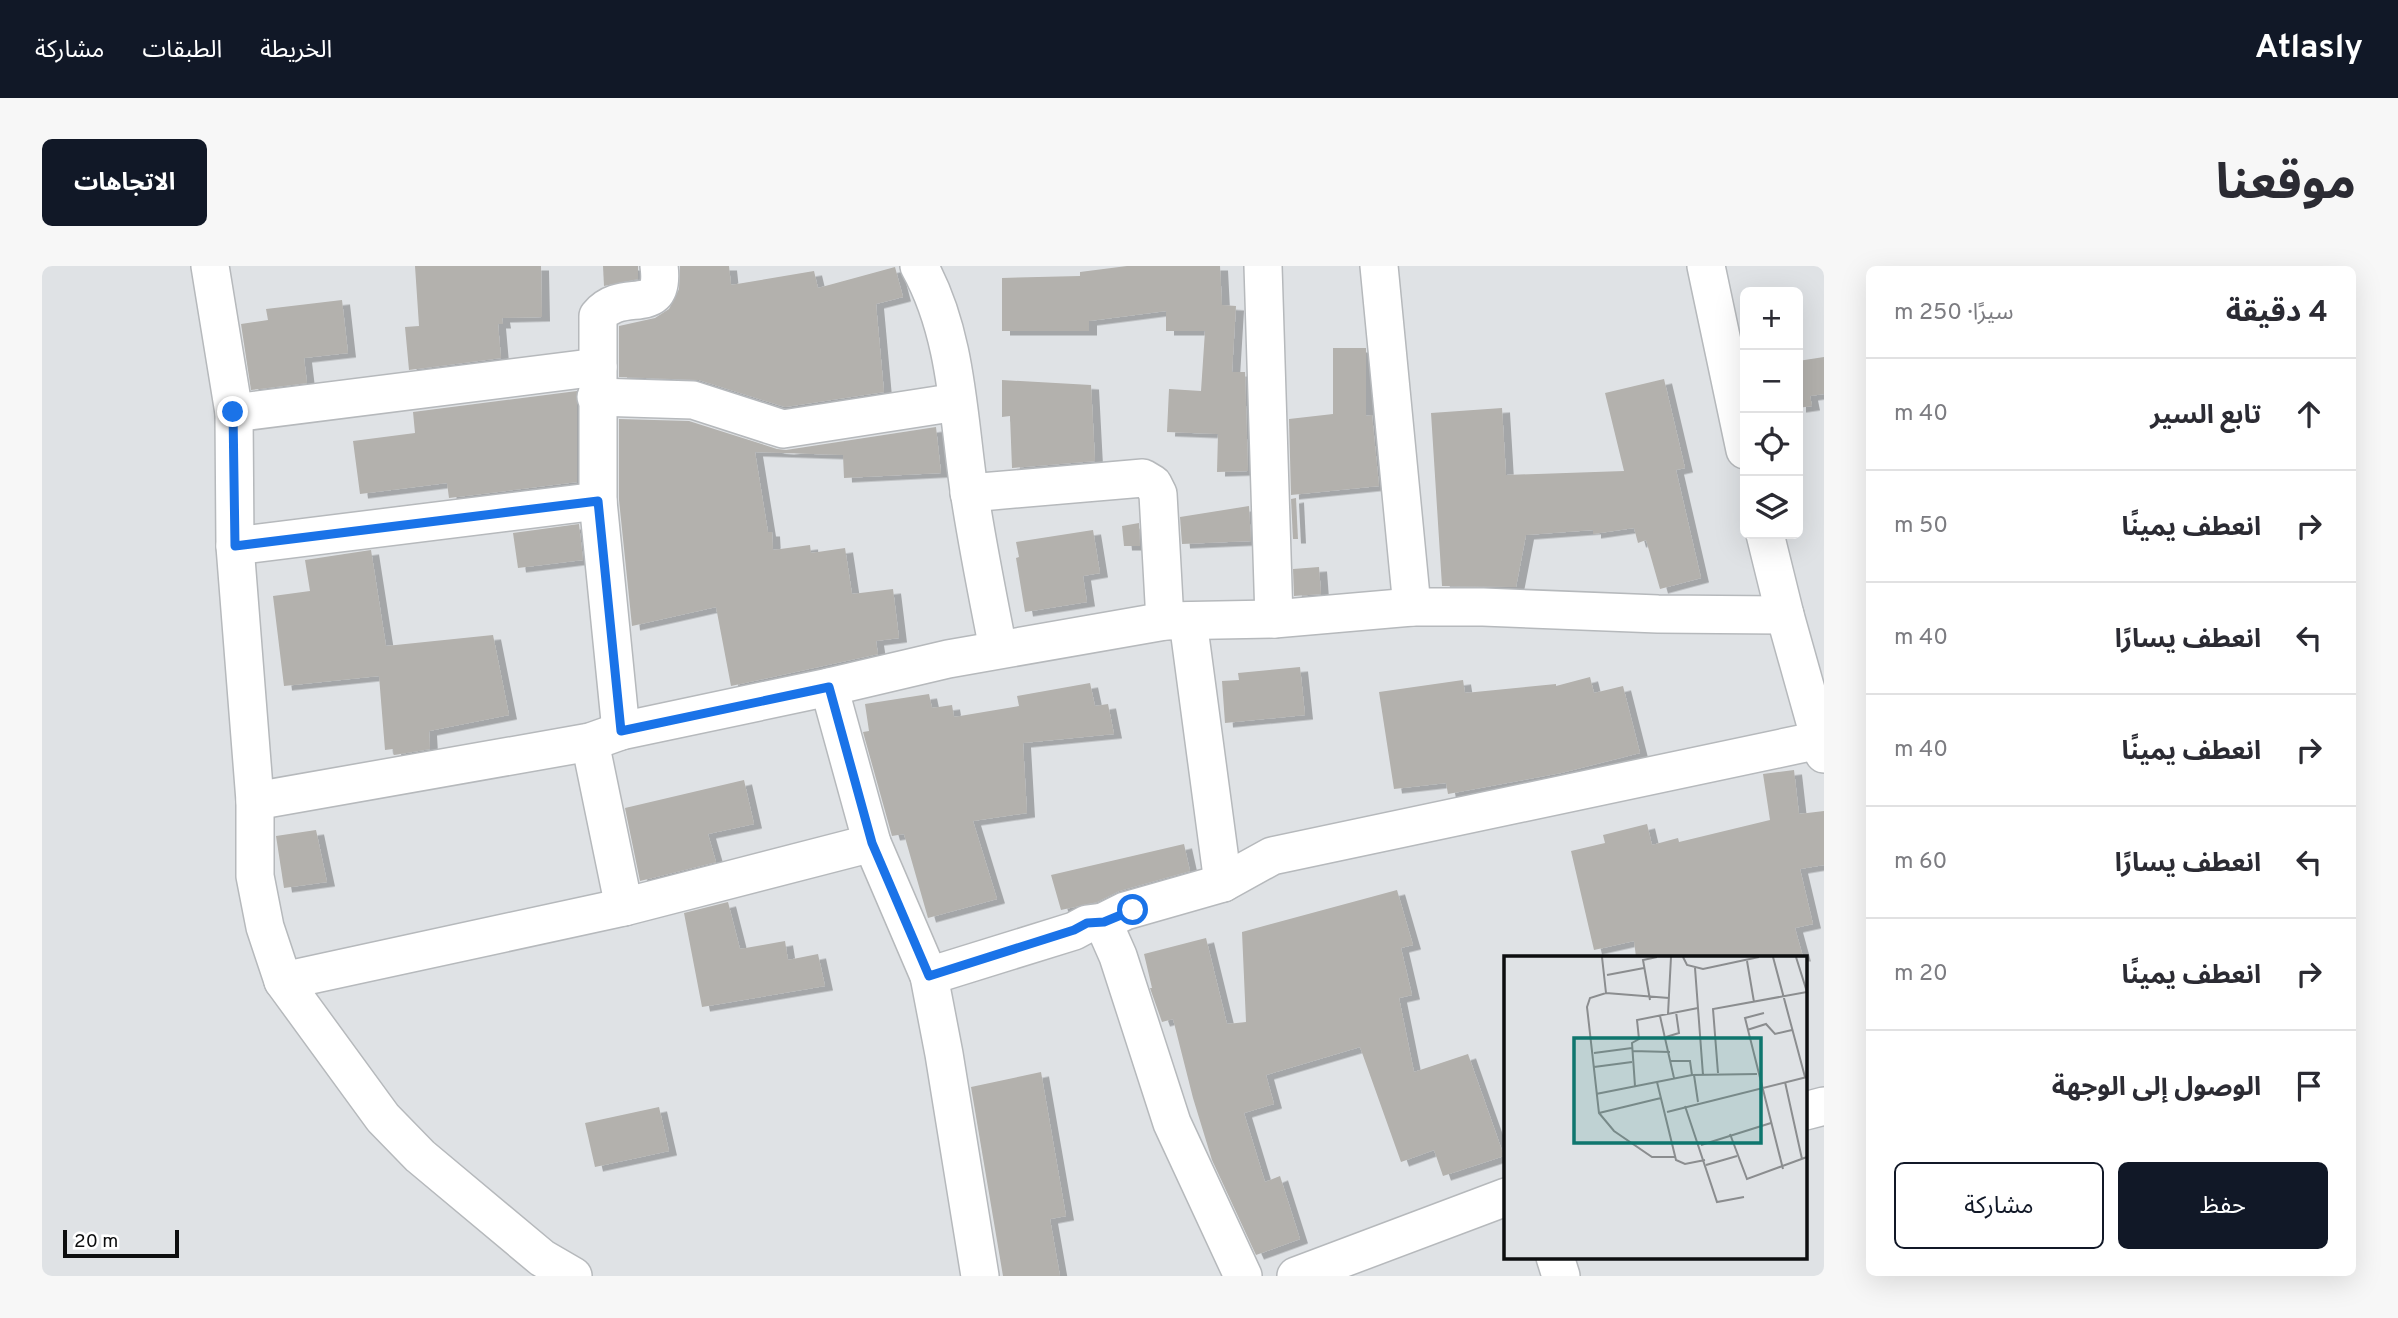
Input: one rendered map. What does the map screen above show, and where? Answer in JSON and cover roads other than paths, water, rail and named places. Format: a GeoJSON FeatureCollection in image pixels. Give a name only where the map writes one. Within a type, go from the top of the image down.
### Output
{"type":"FeatureCollection","features":[{"type":"Feature","properties":{"kind":"street"},"geometry":{"type":"LineString","coordinates":[[210,266],[233,412],[235,546],[255,801],[255,876],[265,927],[283,981],[383,1118],[420,1156],[542,1258],[573,1276]]}},
{"type":"Feature","properties":{"kind":"street"},"geometry":{"type":"LineString","coordinates":[[624,907],[606,736],[598,501],[598,316],[605,307],[616,302],[647,299],[655,293],[661,282],[659,266]]}},
{"type":"Feature","properties":{"kind":"street"},"geometry":{"type":"LineString","coordinates":[[919,266],[933,292],[946,337],[969,493],[998,649]]}},
{"type":"Feature","properties":{"kind":"street"},"geometry":{"type":"LineString","coordinates":[[1263,266],[1274,619]]}},
{"type":"Feature","properties":{"kind":"street"},"geometry":{"type":"LineString","coordinates":[[1379,266],[1412,607]]}},
{"type":"Feature","properties":{"kind":"street"},"geometry":{"type":"LineString","coordinates":[[1706,266],[1740,426]]}},
{"type":"Feature","properties":{"kind":"street"},"geometry":{"type":"LineString","coordinates":[[233,412],[597,382],[693,400],[783,429],[957,402]]}},
{"type":"Feature","properties":{"kind":"street"},"geometry":{"type":"LineString","coordinates":[[969,493],[1143,478],[1153,484],[1158,494],[1177,621],[1223,883]]}},
{"type":"Feature","properties":{"kind":"street"},"geometry":{"type":"LineString","coordinates":[[235,546],[598,501]]}},
{"type":"Feature","properties":{"kind":"street"},"geometry":{"type":"LineString","coordinates":[[929,976],[1074,930],[1087,923],[1104,922],[1125,911],[1223,883],[1272,856],[1823,744],[1784,615],[1766,539]]}},
{"type":"Feature","properties":{"kind":"street"},"geometry":{"type":"LineString","coordinates":[[255,801],[606,736],[998,649],[1177,621],[1274,619],[1412,607],[1784,615]]}},
{"type":"Feature","properties":{"kind":"street"},"geometry":{"type":"LineString","coordinates":[[829,687],[872,843],[929,976],[981,1276]]}},
{"type":"Feature","properties":{"kind":"street"},"geometry":{"type":"LineString","coordinates":[[283,981],[624,907],[872,843]]}},
{"type":"Feature","properties":{"kind":"street"},"geometry":{"type":"LineString","coordinates":[[1104,922],[1118,956],[1172,1123],[1243,1276]]}},
{"type":"Feature","properties":{"kind":"street"},"geometry":{"type":"LineString","coordinates":[[1806,1111],[1824,1106]]}},
{"type":"Feature","properties":{"kind":"street"},"geometry":{"type":"LineString","coordinates":[[1296,1276],[1504,1198]]}},
{"type":"Feature","properties":{"kind":"street"},"geometry":{"type":"LineString","coordinates":[[1555,1258],[1561,1276]]}}]}
